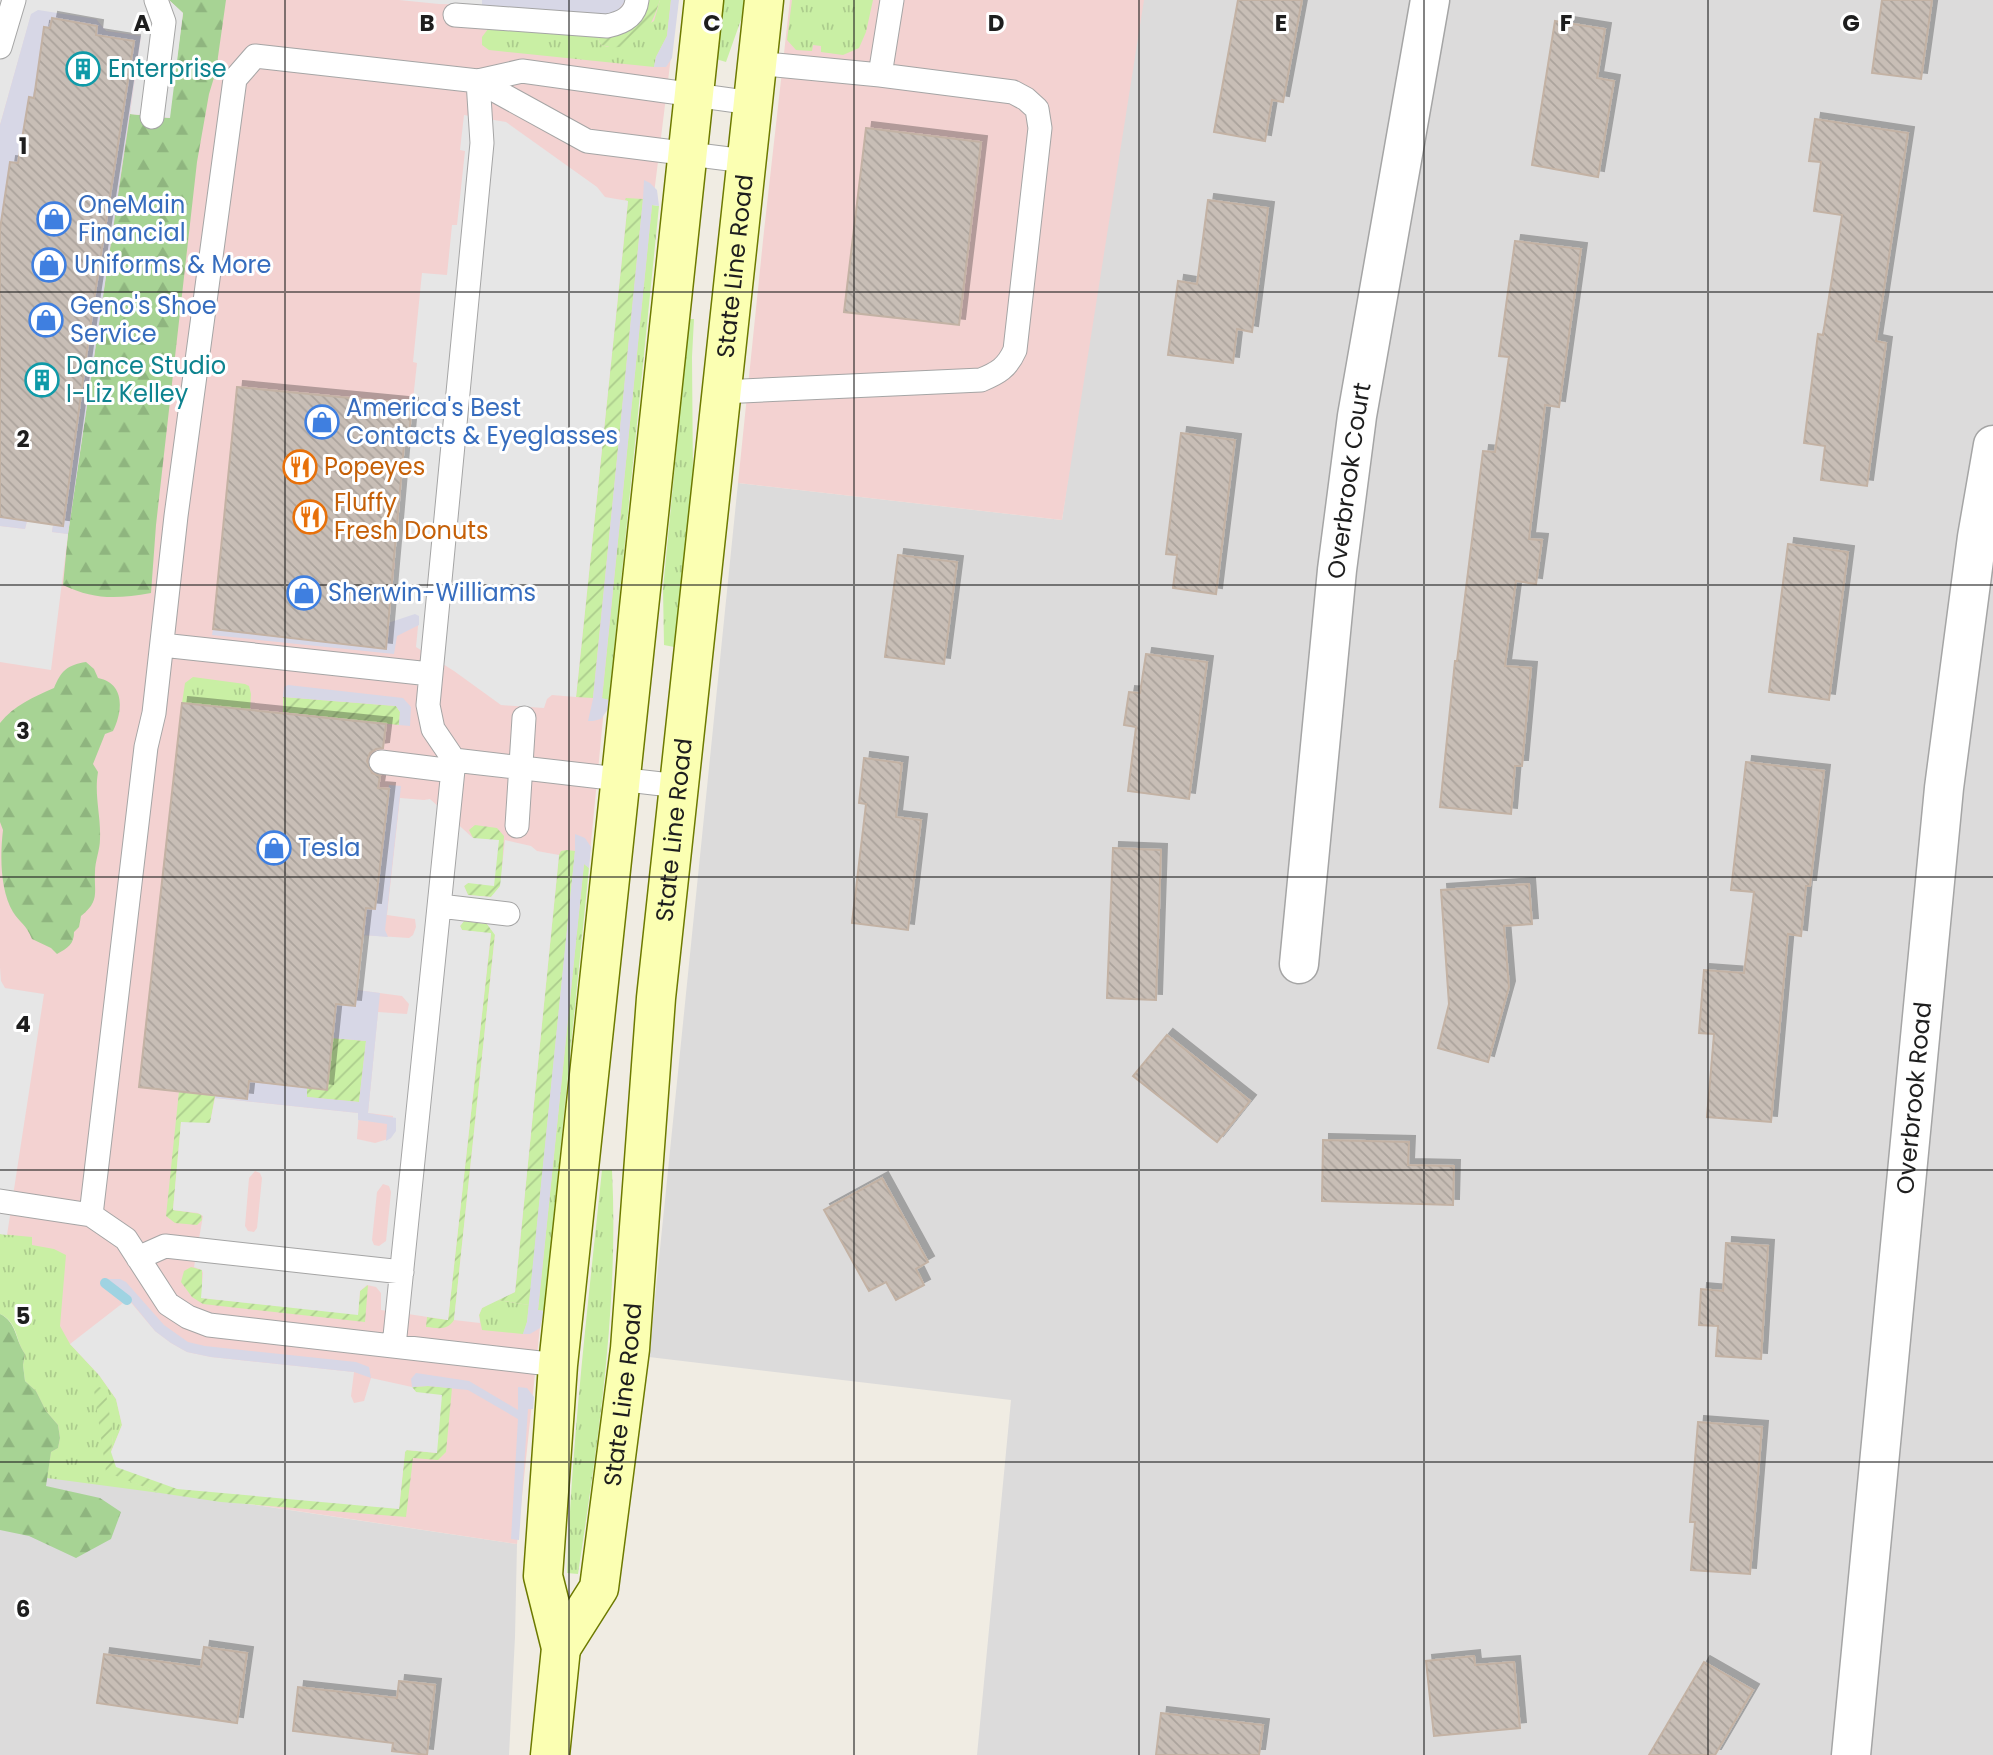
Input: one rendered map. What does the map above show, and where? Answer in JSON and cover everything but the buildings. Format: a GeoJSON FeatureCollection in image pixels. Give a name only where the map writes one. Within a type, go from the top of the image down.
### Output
{"type":"FeatureCollection","features":[{"type":"Feature","properties":{"kind":"main road","name":"State Line Road"},"geometry":{"type":"LineString","coordinates":[[550,1755],[561,1648],[543,1576],[558,1365],[704,0]]}},
{"type":"Feature","properties":{"kind":"main road","name":"State Line Road"},"geometry":{"type":"LineString","coordinates":[[561,1648],[599,1588],[630,1349],[656,998],[764,0]]}},
{"type":"Feature","properties":{"kind":"street","name":"Overbrook Court"},"geometry":{"type":"LineString","coordinates":[[1299,964],[1337,570],[1357,416],[1430,0]]}},
{"type":"Feature","properties":{"kind":"street","name":"Overbrook Road"},"geometry":{"type":"LineString","coordinates":[[1851,1755],[1944,788],[1977,537],[1993,445]]}},
{"type":"Feature","properties":{"kind":"lane"},"geometry":{"type":"LineString","coordinates":[[0,47],[14,0]]}},
{"type":"Feature","properties":{"kind":"lane"},"geometry":{"type":"LineString","coordinates":[[152,117],[164,22],[156,0]]}},
{"type":"Feature","properties":{"kind":"lane"},"geometry":{"type":"LineString","coordinates":[[455,15],[607,26],[620,23],[628,17],[636,9],[637,0]]}},
{"type":"Feature","properties":{"kind":"lane"},"geometry":{"type":"LineString","coordinates":[[880,75],[891,0]]}},
{"type":"Feature","properties":{"kind":"lane"},"geometry":{"type":"LineString","coordinates":[[91,1215],[146,747],[154,713],[178,502],[235,79],[255,57],[478,81],[522,71],[752,103]]}},
{"type":"Feature","properties":{"kind":"lane"},"geometry":{"type":"LineString","coordinates":[[721,392],[968,381],[981,380],[999,373],[1009,364],[1015,350],[1040,128],[1037,109],[1013,92],[880,75],[756,64]]}},
{"type":"Feature","properties":{"kind":"lane"},"geometry":{"type":"LineString","coordinates":[[478,81],[587,141],[745,161]]}},
{"type":"Feature","properties":{"kind":"lane"},"geometry":{"type":"LineString","coordinates":[[394,1346],[454,766],[433,729],[428,705],[482,143],[478,81]]}},
{"type":"Feature","properties":{"kind":"lane"},"geometry":{"type":"LineString","coordinates":[[162,645],[430,674]]}},
{"type":"Feature","properties":{"kind":"lane"},"geometry":{"type":"LineString","coordinates":[[517,826],[524,718]]}},
{"type":"Feature","properties":{"kind":"lane"},"geometry":{"type":"LineString","coordinates":[[382,762],[521,769],[679,786]]}},
{"type":"Feature","properties":{"kind":"lane"},"geometry":{"type":"LineString","coordinates":[[440,906],[508,914]]}},
{"type":"Feature","properties":{"kind":"lane"},"geometry":{"type":"LineString","coordinates":[[0,1201],[91,1215],[126,1239],[168,1304],[188,1317],[209,1325],[558,1365]]}},
{"type":"Feature","properties":{"kind":"lane"},"geometry":{"type":"LineString","coordinates":[[138,1258],[165,1246],[402,1272]]}},
{"type":"Feature","properties":{"kind":"shaded area"},"geometry":{"type":"Polygon","coordinates":[[[0,0],[678,0],[652,210],[588,874],[517,1544],[44,1473],[13,1309],[0,1314],[0,0]]]}},
{"type":"Feature","properties":{"kind":"shaded area"},"geometry":{"type":"Polygon","coordinates":[[[0,0],[169,0],[183,13],[170,118],[130,114],[141,36],[106,31],[96,19],[31,15],[0,125],[0,0]]]}},
{"type":"Feature","properties":{"kind":"shaded area"},"geometry":{"type":"Polygon","coordinates":[[[399,0],[482,0],[482,5],[439,4],[399,0]]]}},
{"type":"Feature","properties":{"kind":"shaded area"},"geometry":{"type":"Polygon","coordinates":[[[482,0],[626,0],[615,14],[602,16],[482,5],[482,0]]]}},
{"type":"Feature","properties":{"kind":"shaded area"},"geometry":{"type":"Polygon","coordinates":[[[671,0],[679,0],[672,58],[666,67],[654,67],[667,36],[671,0]]]}},
{"type":"Feature","properties":{"kind":"shaded area"},"geometry":{"type":"Polygon","coordinates":[[[790,0],[1144,0],[1062,520],[738,483],[790,0]]]}},
{"type":"Feature","properties":{"kind":"shaded area"},"geometry":{"type":"Polygon","coordinates":[[[1136,0],[1993,0],[1993,1755],[977,1755],[1011,1400],[649,1357],[738,483],[1062,520],[1136,0]]]}},
{"type":"Feature","properties":{"kind":"shaded area"},"geometry":{"type":"Polygon","coordinates":[[[38,10],[96,19],[106,31],[141,36],[68,534],[52,532],[53,525],[63,526],[133,41],[96,35],[97,26],[52,19],[50,28],[44,27],[34,98],[29,97],[18,163],[10,163],[0,229],[0,125],[31,14],[38,10]]]}},
{"type":"Feature","properties":{"kind":"shaded area"},"geometry":{"type":"Polygon","coordinates":[[[464,115],[506,122],[597,187],[605,197],[628,201],[576,697],[552,695],[547,699],[544,708],[501,705],[416,647],[419,616],[388,623],[404,445],[408,445],[417,363],[413,362],[422,273],[447,275],[452,225],[457,225],[465,151],[460,150],[464,115]]]}},
{"type":"Feature","properties":{"kind":"shaded area"},"geometry":{"type":"Polygon","coordinates":[[[644,180],[657,190],[659,206],[652,205],[602,698],[609,700],[608,709],[601,719],[588,721],[593,699],[644,180]]]}},
{"type":"Feature","properties":{"kind":"shaded area"},"geometry":{"type":"Polygon","coordinates":[[[0,517],[27,521],[25,529],[0,526],[0,517]]]}},
{"type":"Feature","properties":{"kind":"shaded area"},"geometry":{"type":"Polygon","coordinates":[[[27,521],[53,525],[52,532],[68,534],[51,670],[0,662],[0,526],[25,529],[27,521]]]}},
{"type":"Feature","properties":{"kind":"shaded area"},"geometry":{"type":"Polygon","coordinates":[[[415,614],[419,616],[419,625],[397,636],[394,654],[212,635],[213,629],[385,649],[388,623],[415,614]]]}},
{"type":"Feature","properties":{"kind":"shaded area"},"geometry":{"type":"Polygon","coordinates":[[[288,685],[403,698],[411,707],[410,726],[399,725],[400,712],[396,706],[283,697],[284,687],[288,685]]]}},
{"type":"Feature","properties":{"kind":"shaded area"},"geometry":{"type":"Polygon","coordinates":[[[389,785],[401,786],[385,930],[388,937],[363,935],[366,908],[375,908],[389,785]]]}},
{"type":"Feature","properties":{"kind":"shaded area"},"geometry":{"type":"Polygon","coordinates":[[[400,798],[430,799],[473,838],[499,840],[494,886],[468,883],[464,886],[468,895],[491,897],[500,886],[505,840],[559,855],[515,1292],[482,1308],[480,1323],[454,1320],[495,935],[487,924],[464,921],[460,926],[462,930],[491,933],[448,1320],[381,1310],[381,1293],[376,1287],[367,1285],[360,1291],[358,1315],[201,1298],[203,1273],[194,1267],[203,1216],[173,1210],[181,1122],[210,1123],[215,1098],[359,1113],[357,1139],[375,1143],[391,1138],[393,1116],[368,1113],[378,1012],[407,1014],[409,1004],[402,996],[357,990],[363,935],[409,938],[413,935],[415,919],[387,915],[400,798]],[[255,1171],[249,1178],[245,1226],[248,1231],[254,1232],[257,1228],[262,1178],[260,1173],[255,1171]],[[383,1184],[377,1192],[372,1240],[374,1245],[379,1246],[386,1241],[391,1192],[389,1186],[383,1184]]]}},
{"type":"Feature","properties":{"kind":"shaded area"},"geometry":{"type":"Polygon","coordinates":[[[575,834],[585,838],[591,847],[589,868],[584,864],[538,1310],[544,1311],[540,1328],[530,1334],[523,1334],[527,1322],[575,834]]]}},
{"type":"Feature","properties":{"kind":"shaded area"},"geometry":{"type":"Polygon","coordinates":[[[0,967],[1,981],[5,988],[44,994],[7,1235],[0,1234],[0,967]]]}},
{"type":"Feature","properties":{"kind":"shaded area"},"geometry":{"type":"Polygon","coordinates":[[[357,990],[380,993],[368,1113],[396,1118],[396,1131],[391,1138],[386,1141],[387,1124],[358,1120],[358,1113],[215,1098],[247,1099],[249,1081],[307,1088],[307,1097],[359,1102],[366,1041],[332,1038],[336,1004],[355,1006],[357,990]]]}},
{"type":"Feature","properties":{"kind":"shaded area"},"geometry":{"type":"Polygon","coordinates":[[[108,1279],[126,1282],[164,1325],[188,1342],[356,1362],[369,1367],[371,1378],[354,1372],[211,1357],[187,1352],[155,1331],[124,1293],[108,1279]]]}},
{"type":"Feature","properties":{"kind":"shaded area"},"geometry":{"type":"Polygon","coordinates":[[[128,1299],[155,1331],[187,1352],[211,1357],[354,1372],[351,1396],[354,1403],[364,1401],[371,1378],[412,1387],[416,1392],[442,1395],[437,1453],[405,1452],[399,1509],[177,1489],[116,1467],[111,1452],[122,1425],[116,1399],[99,1375],[70,1344],[128,1299]]]}},
{"type":"Feature","properties":{"kind":"shaded area"},"geometry":{"type":"Polygon","coordinates":[[[416,1373],[469,1381],[518,1410],[518,1387],[527,1388],[534,1397],[533,1409],[528,1409],[519,1540],[511,1539],[518,1419],[468,1390],[412,1387],[411,1379],[416,1373]]]}},
{"type":"Feature","properties":{"kind":"shaded area"},"geometry":{"type":"Polygon","coordinates":[[[0,1467],[517,1544],[509,1755],[0,1755],[0,1467]]]}},
{"type":"Feature","properties":{"kind":"green space"},"geometry":{"type":"Polygon","coordinates":[[[169,0],[226,0],[216,71],[209,94],[197,162],[156,525],[151,593],[96,596],[63,585],[68,534],[130,114],[169,118],[183,13],[169,0]]]}},
{"type":"Feature","properties":{"kind":"green space"},"geometry":{"type":"Polygon","coordinates":[[[648,0],[660,0],[652,21],[641,37],[624,46],[601,45],[597,36],[641,16],[648,0]]]}},
{"type":"Feature","properties":{"kind":"green space"},"geometry":{"type":"Polygon","coordinates":[[[660,0],[671,0],[667,36],[654,67],[489,50],[482,45],[482,37],[488,29],[597,36],[601,45],[608,47],[654,21],[660,0]]]}},
{"type":"Feature","properties":{"kind":"green space"},"geometry":{"type":"Polygon","coordinates":[[[723,0],[748,0],[726,62],[716,59],[723,0]]]}},
{"type":"Feature","properties":{"kind":"green space"},"geometry":{"type":"Polygon","coordinates":[[[792,0],[873,0],[866,32],[859,48],[843,55],[821,52],[821,46],[813,45],[812,51],[796,50],[787,40],[792,0]]]}},
{"type":"Feature","properties":{"kind":"green space"},"geometry":{"type":"Polygon","coordinates":[[[626,198],[643,199],[593,698],[576,697],[628,201],[626,198]]]}},
{"type":"Feature","properties":{"kind":"green space"},"geometry":{"type":"Polygon","coordinates":[[[652,205],[659,206],[609,700],[602,699],[652,205]]]}},
{"type":"Feature","properties":{"kind":"green space"},"geometry":{"type":"Polygon","coordinates":[[[689,319],[694,319],[693,481],[678,636],[674,647],[664,645],[663,589],[689,319]]]}},
{"type":"Feature","properties":{"kind":"green space"},"geometry":{"type":"Polygon","coordinates":[[[86,662],[94,669],[98,678],[113,686],[120,707],[113,731],[105,734],[93,764],[98,772],[100,830],[94,901],[81,916],[72,943],[57,954],[32,939],[13,912],[3,883],[0,723],[18,706],[54,688],[66,670],[86,662]]]}},
{"type":"Feature","properties":{"kind":"green space"},"geometry":{"type":"Polygon","coordinates":[[[193,677],[249,686],[250,711],[182,703],[185,683],[193,677]]]}},
{"type":"Feature","properties":{"kind":"green space"},"geometry":{"type":"Polygon","coordinates":[[[283,697],[396,706],[400,712],[399,725],[283,712],[283,697]]]}},
{"type":"Feature","properties":{"kind":"green space"},"geometry":{"type":"Polygon","coordinates":[[[475,825],[497,828],[504,836],[501,886],[491,897],[468,895],[464,886],[468,883],[473,838],[469,830],[475,825]]]}},
{"type":"Feature","properties":{"kind":"green space"},"geometry":{"type":"Polygon","coordinates":[[[561,851],[575,851],[529,1305],[497,1300],[515,1292],[559,855],[561,851]]]}},
{"type":"Feature","properties":{"kind":"green space"},"geometry":{"type":"Polygon","coordinates":[[[584,864],[589,868],[544,1311],[538,1310],[584,864]]]}},
{"type":"Feature","properties":{"kind":"green space"},"geometry":{"type":"Polygon","coordinates":[[[464,921],[487,924],[495,934],[454,1320],[445,1327],[434,1328],[426,1327],[427,1317],[448,1320],[491,934],[462,930],[460,926],[464,921]]]}},
{"type":"Feature","properties":{"kind":"green space"},"geometry":{"type":"Polygon","coordinates":[[[332,1038],[366,1041],[359,1102],[306,1097],[307,1088],[327,1090],[332,1038]]]}},
{"type":"Feature","properties":{"kind":"green space"},"geometry":{"type":"Polygon","coordinates":[[[179,1091],[215,1096],[210,1123],[181,1123],[173,1210],[201,1214],[202,1220],[197,1225],[175,1223],[166,1216],[179,1091]]]}},
{"type":"Feature","properties":{"kind":"green space"},"geometry":{"type":"Polygon","coordinates":[[[602,1170],[612,1170],[610,1322],[578,1574],[567,1573],[569,1522],[581,1371],[602,1170]]]}},
{"type":"Feature","properties":{"kind":"green space"},"geometry":{"type":"Polygon","coordinates":[[[0,1234],[32,1237],[32,1245],[54,1249],[66,1255],[60,1326],[70,1344],[99,1375],[116,1399],[122,1425],[111,1452],[113,1434],[106,1471],[160,1493],[47,1478],[51,1452],[58,1448],[58,1425],[46,1411],[36,1391],[25,1381],[25,1354],[13,1326],[0,1314],[0,1234]]]}},
{"type":"Feature","properties":{"kind":"green space"},"geometry":{"type":"Polygon","coordinates":[[[191,1267],[202,1270],[202,1298],[358,1314],[360,1291],[368,1285],[365,1322],[203,1304],[192,1297],[181,1282],[184,1271],[191,1267]]]}},
{"type":"Feature","properties":{"kind":"green space"},"geometry":{"type":"Polygon","coordinates":[[[497,1300],[529,1305],[523,1334],[482,1330],[479,1315],[482,1308],[497,1300]]]}},
{"type":"Feature","properties":{"kind":"green space"},"geometry":{"type":"Polygon","coordinates":[[[0,1314],[13,1326],[25,1354],[25,1381],[36,1391],[46,1411],[58,1425],[60,1438],[58,1448],[51,1452],[46,1486],[100,1498],[121,1512],[111,1539],[76,1558],[29,1536],[0,1530],[0,1314]]]}},
{"type":"Feature","properties":{"kind":"green space"},"geometry":{"type":"Polygon","coordinates":[[[99,1387],[104,1389],[106,1394],[113,1434],[111,1452],[399,1509],[406,1450],[437,1453],[412,1387],[452,1388],[446,1452],[438,1460],[413,1458],[406,1517],[221,1502],[160,1493],[106,1472],[94,1390],[99,1387]]]}},
{"type":"Feature","properties":{"kind":"waterway"},"geometry":{"type":"LineString","coordinates":[[105,1283],[127,1300]]}},
{"type":"Feature","properties":{"kind":"place","name":"Enterprise"},"geometry":{"type":"Point","coordinates":[83,69]}},
{"type":"Feature","properties":{"kind":"place","name":"OneMain Financial"},"geometry":{"type":"Point","coordinates":[54,219]}},
{"type":"Feature","properties":{"kind":"place","name":"Uniforms & More"},"geometry":{"type":"Point","coordinates":[49,265]}},
{"type":"Feature","properties":{"kind":"place","name":"Geno's Shoe Service"},"geometry":{"type":"Point","coordinates":[46,320]}},
{"type":"Feature","properties":{"kind":"place","name":"Dance Studio I-Liz Kelley"},"geometry":{"type":"Point","coordinates":[42,380]}},
{"type":"Feature","properties":{"kind":"place","name":"America's Best Contacts & Eyeglasses"},"geometry":{"type":"Point","coordinates":[322,422]}},
{"type":"Feature","properties":{"kind":"place","name":"Popeyes"},"geometry":{"type":"Point","coordinates":[300,467]}},
{"type":"Feature","properties":{"kind":"place","name":"Fluffy Fresh Donuts"},"geometry":{"type":"Point","coordinates":[310,517]}},
{"type":"Feature","properties":{"kind":"place","name":"Sherwin-Williams"},"geometry":{"type":"Point","coordinates":[304,593]}},
{"type":"Feature","properties":{"kind":"place","name":"Tesla"},"geometry":{"type":"Point","coordinates":[274,848]}}]}
